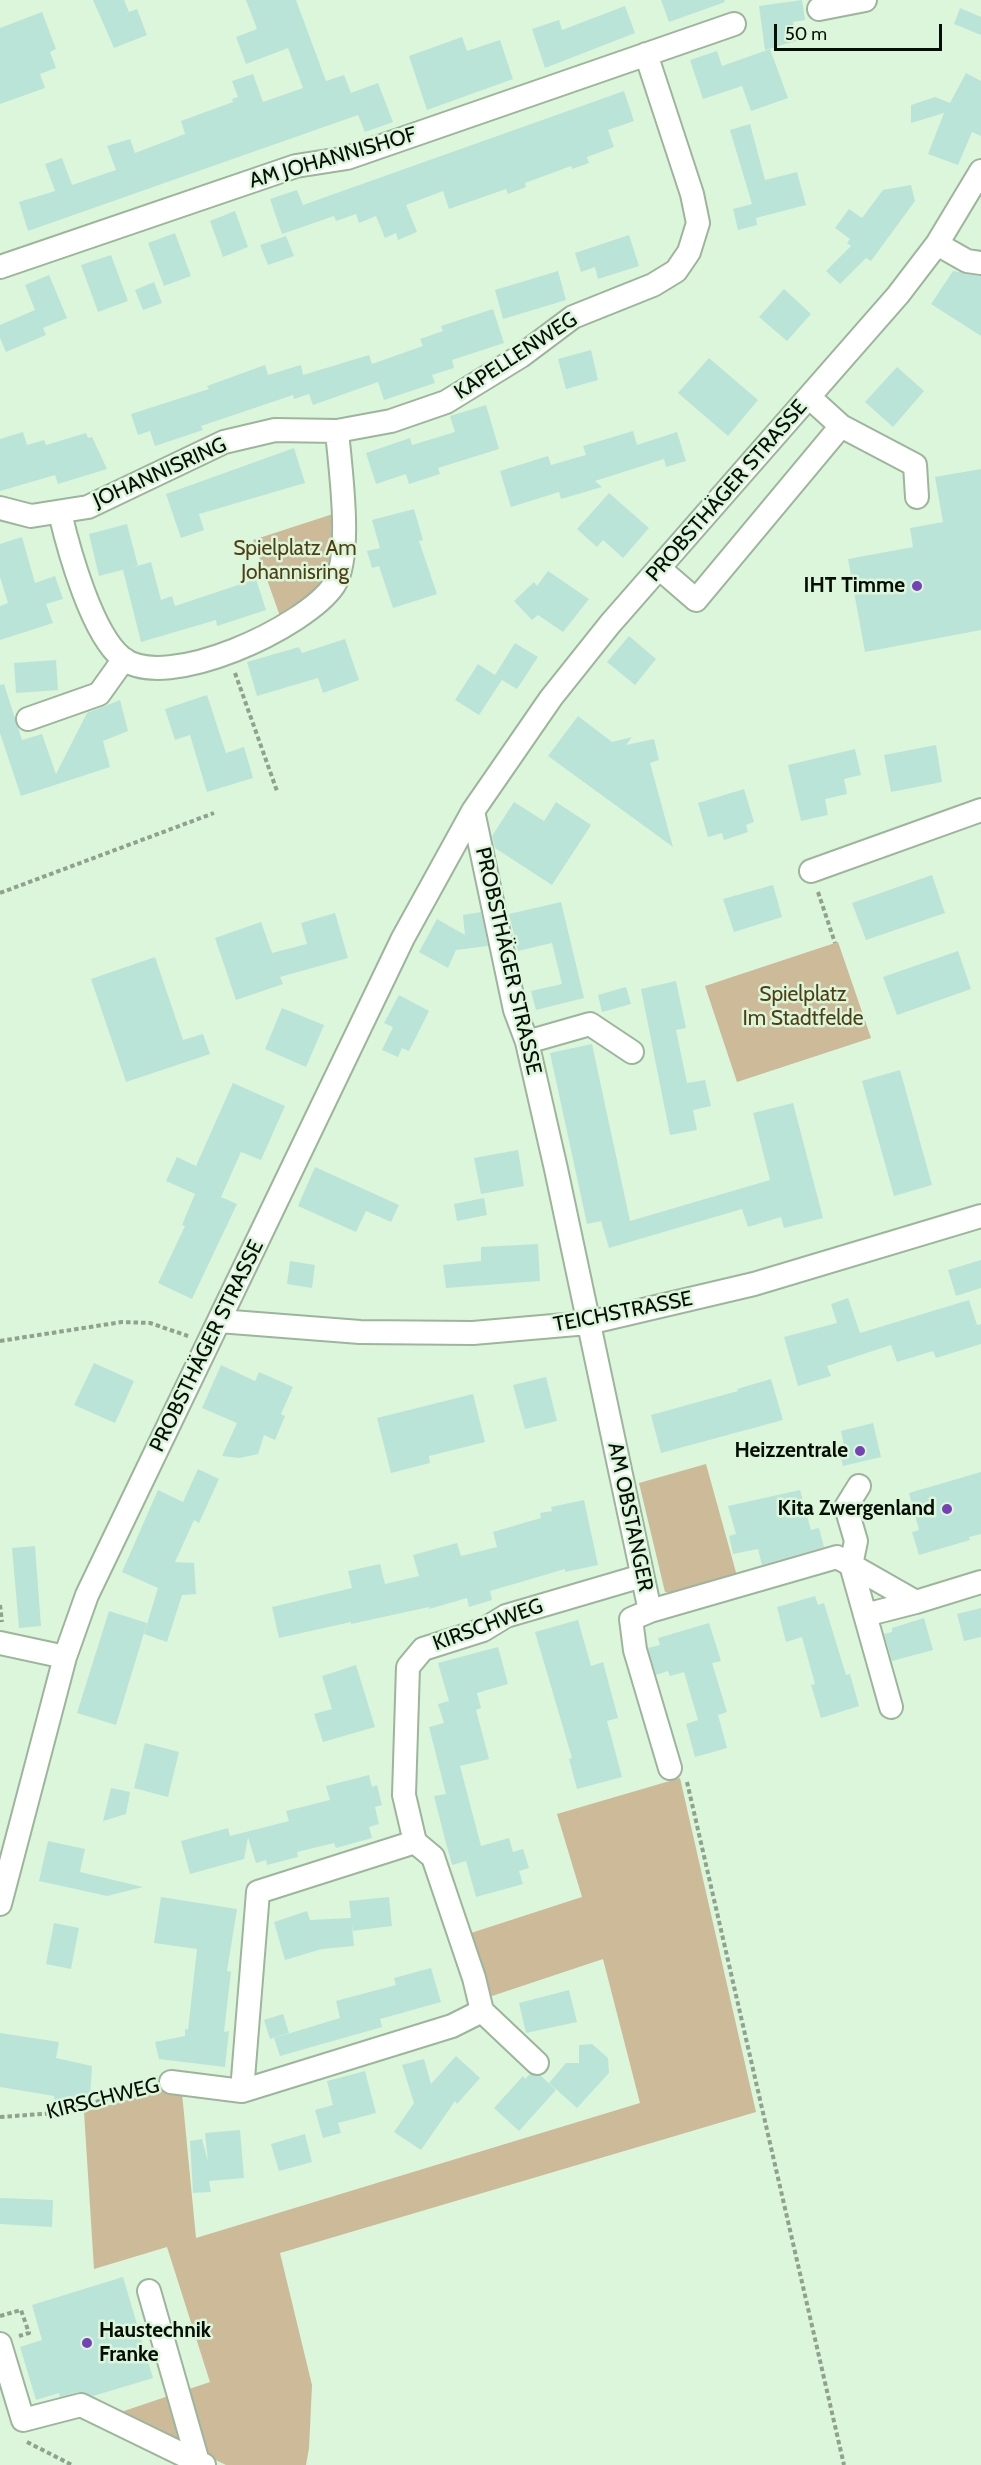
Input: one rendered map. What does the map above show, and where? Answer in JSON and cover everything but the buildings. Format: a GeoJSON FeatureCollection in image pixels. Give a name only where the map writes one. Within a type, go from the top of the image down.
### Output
{"type":"FeatureCollection","features":[{"type":"Feature","properties":{"kind":"street"},"geometry":{"type":"LineString","coordinates":[[819,9],[865,0]]}},
{"type":"Feature","properties":{"kind":"street","name":"AM JOHANNISHOF"},"geometry":{"type":"LineString","coordinates":[[0,267],[296,166],[347,158],[734,24]]}},
{"type":"Feature","properties":{"kind":"street","name":"KAPELLENWEG"},"geometry":{"type":"LineString","coordinates":[[337,431],[391,421],[446,402],[521,356],[573,318],[653,285],[676,271],[689,252],[698,223],[693,194],[646,54]]}},
{"type":"Feature","properties":{"kind":"street","name":"PROBSTHÄGER STRASSE"},"geometry":{"type":"LineString","coordinates":[[0,1904],[65,1658],[87,1595],[403,938],[473,811],[551,698],[659,568],[898,295],[937,244],[981,171]]}},
{"type":"Feature","properties":{"kind":"street"},"geometry":{"type":"LineString","coordinates":[[937,244],[967,261],[981,263]]}},
{"type":"Feature","properties":{"kind":"street"},"geometry":{"type":"LineString","coordinates":[[809,397],[841,426],[915,465],[918,497]]}},
{"type":"Feature","properties":{"kind":"street"},"geometry":{"type":"LineString","coordinates":[[659,568],[696,600],[841,426]]}},
{"type":"Feature","properties":{"kind":"street","name":"JOHANNISRING"},"geometry":{"type":"LineString","coordinates":[[0,508],[31,516],[88,507],[224,442],[275,430],[337,431]]}},
{"type":"Feature","properties":{"kind":"street"},"geometry":{"type":"LineString","coordinates":[[60,513],[70,556],[101,630],[124,659],[143,667],[181,666],[227,653],[270,636],[305,615],[334,585],[342,564],[343,508],[337,431]]}},
{"type":"Feature","properties":{"kind":"street"},"geometry":{"type":"LineString","coordinates":[[28,719],[99,694],[124,659]]}},
{"type":"Feature","properties":{"kind":"street"},"geometry":{"type":"LineString","coordinates":[[812,871],[981,810]]}},
{"type":"Feature","properties":{"kind":"street","name":"PROBSTHÄGER STRASSE"},"geometry":{"type":"LineString","coordinates":[[473,811],[515,1010],[527,1042],[588,1323]]}},
{"type":"Feature","properties":{"kind":"street"},"geometry":{"type":"LineString","coordinates":[[527,1042],[590,1024],[632,1052]]}},
{"type":"Feature","properties":{"kind":"street","name":"TEICHSTRASSE"},"geometry":{"type":"LineString","coordinates":[[219,1321],[360,1332],[473,1333],[588,1323],[754,1284],[981,1216]]}},
{"type":"Feature","properties":{"kind":"street","name":"AM OBSTANGER"},"geometry":{"type":"LineString","coordinates":[[588,1323],[650,1611],[837,1557],[916,1602]]}},
{"type":"Feature","properties":{"kind":"street"},"geometry":{"type":"LineString","coordinates":[[859,1486],[846,1507],[856,1541],[851,1565],[891,1707]]}},
{"type":"Feature","properties":{"kind":"street","name":"KIRSCHWEG"},"geometry":{"type":"LineString","coordinates":[[415,1842],[404,1795],[408,1667],[423,1649],[483,1630],[507,1616],[642,1576]]}},
{"type":"Feature","properties":{"kind":"street"},"geometry":{"type":"LineString","coordinates":[[865,1615],[981,1582]]}},
{"type":"Feature","properties":{"kind":"street"},"geometry":{"type":"LineString","coordinates":[[650,1611],[631,1619],[634,1650],[670,1768]]}},
{"type":"Feature","properties":{"kind":"street"},"geometry":{"type":"LineString","coordinates":[[0,1643],[65,1658]]}},
{"type":"Feature","properties":{"kind":"street"},"geometry":{"type":"LineString","coordinates":[[242,2091],[258,1892],[415,1842],[434,1857],[474,1978],[482,2010],[537,2063]]}},
{"type":"Feature","properties":{"kind":"street","name":"KIRSCHWEG"},"geometry":{"type":"LineString","coordinates":[[171,2082],[242,2091],[452,2026],[482,2010]]}},
{"type":"Feature","properties":{"kind":"street"},"geometry":{"type":"LineString","coordinates":[[149,2291],[201,2464]]}},
{"type":"Feature","properties":{"kind":"street"},"geometry":{"type":"LineString","coordinates":[[5,2341],[23,2420],[81,2405],[201,2464]]}},
{"type":"Feature","properties":{"kind":"path"},"geometry":{"type":"LineString","coordinates":[[227,653],[277,791]]}},
{"type":"Feature","properties":{"kind":"path"},"geometry":{"type":"LineString","coordinates":[[0,893],[214,813]]}},
{"type":"Feature","properties":{"kind":"path"},"geometry":{"type":"LineString","coordinates":[[812,871],[835,943]]}},
{"type":"Feature","properties":{"kind":"path"},"geometry":{"type":"LineString","coordinates":[[0,1341],[122,1322],[150,1323],[208,1343]]}},
{"type":"Feature","properties":{"kind":"path"},"geometry":{"type":"LineString","coordinates":[[670,1768],[687,1780],[844,2465]]}},
{"type":"Feature","properties":{"kind":"path","name":"KIRSCHWEG"},"geometry":{"type":"LineString","coordinates":[[0,2117],[56,2113],[171,2082]]}},
{"type":"Feature","properties":{"kind":"path"},"geometry":{"type":"LineString","coordinates":[[0,2316],[21,2310],[29,2333],[5,2341]]}},
{"type":"Feature","properties":{"kind":"path"},"geometry":{"type":"LineString","coordinates":[[18,2438],[72,2465]]}},
{"type":"Feature","properties":{"kind":"green space","name":"Spielplatz Am Johannisring"},"geometry":{"type":"Polygon","coordinates":[[[333,514],[329,572],[303,604],[281,619],[253,540],[333,514]]]}},
{"type":"Feature","properties":{"kind":"green space","name":"Spielplatz Im Stadtfelde"},"geometry":{"type":"Polygon","coordinates":[[[838,942],[871,1038],[737,1082],[705,986],[838,942]]]}},
{"type":"Feature","properties":{"kind":"green space"},"geometry":{"type":"Polygon","coordinates":[[[706,1464],[737,1576],[671,1593],[665,1592],[639,1483],[706,1464]]]}},
{"type":"Feature","properties":{"kind":"green space"},"geometry":{"type":"Polygon","coordinates":[[[680,1778],[756,2112],[280,2253],[312,2385],[306,2465],[226,2465],[118,2413],[210,2382],[167,2247],[94,2269],[84,2112],[168,2089],[182,2093],[196,2238],[640,2103],[603,1959],[489,1997],[471,1933],[582,1897],[557,1814],[680,1778]]]}},
{"type":"Feature","properties":{"kind":"place","name":"IHT Timme"},"geometry":{"type":"Point","coordinates":[917,586]}},
{"type":"Feature","properties":{"kind":"place","name":"Heizzentrale"},"geometry":{"type":"Point","coordinates":[860,1451]}},
{"type":"Feature","properties":{"kind":"place","name":"Kita Zwergenland"},"geometry":{"type":"Point","coordinates":[947,1509]}},
{"type":"Feature","properties":{"kind":"place","name":"Haustechnik Franke"},"geometry":{"type":"Point","coordinates":[87,2343]}}]}
